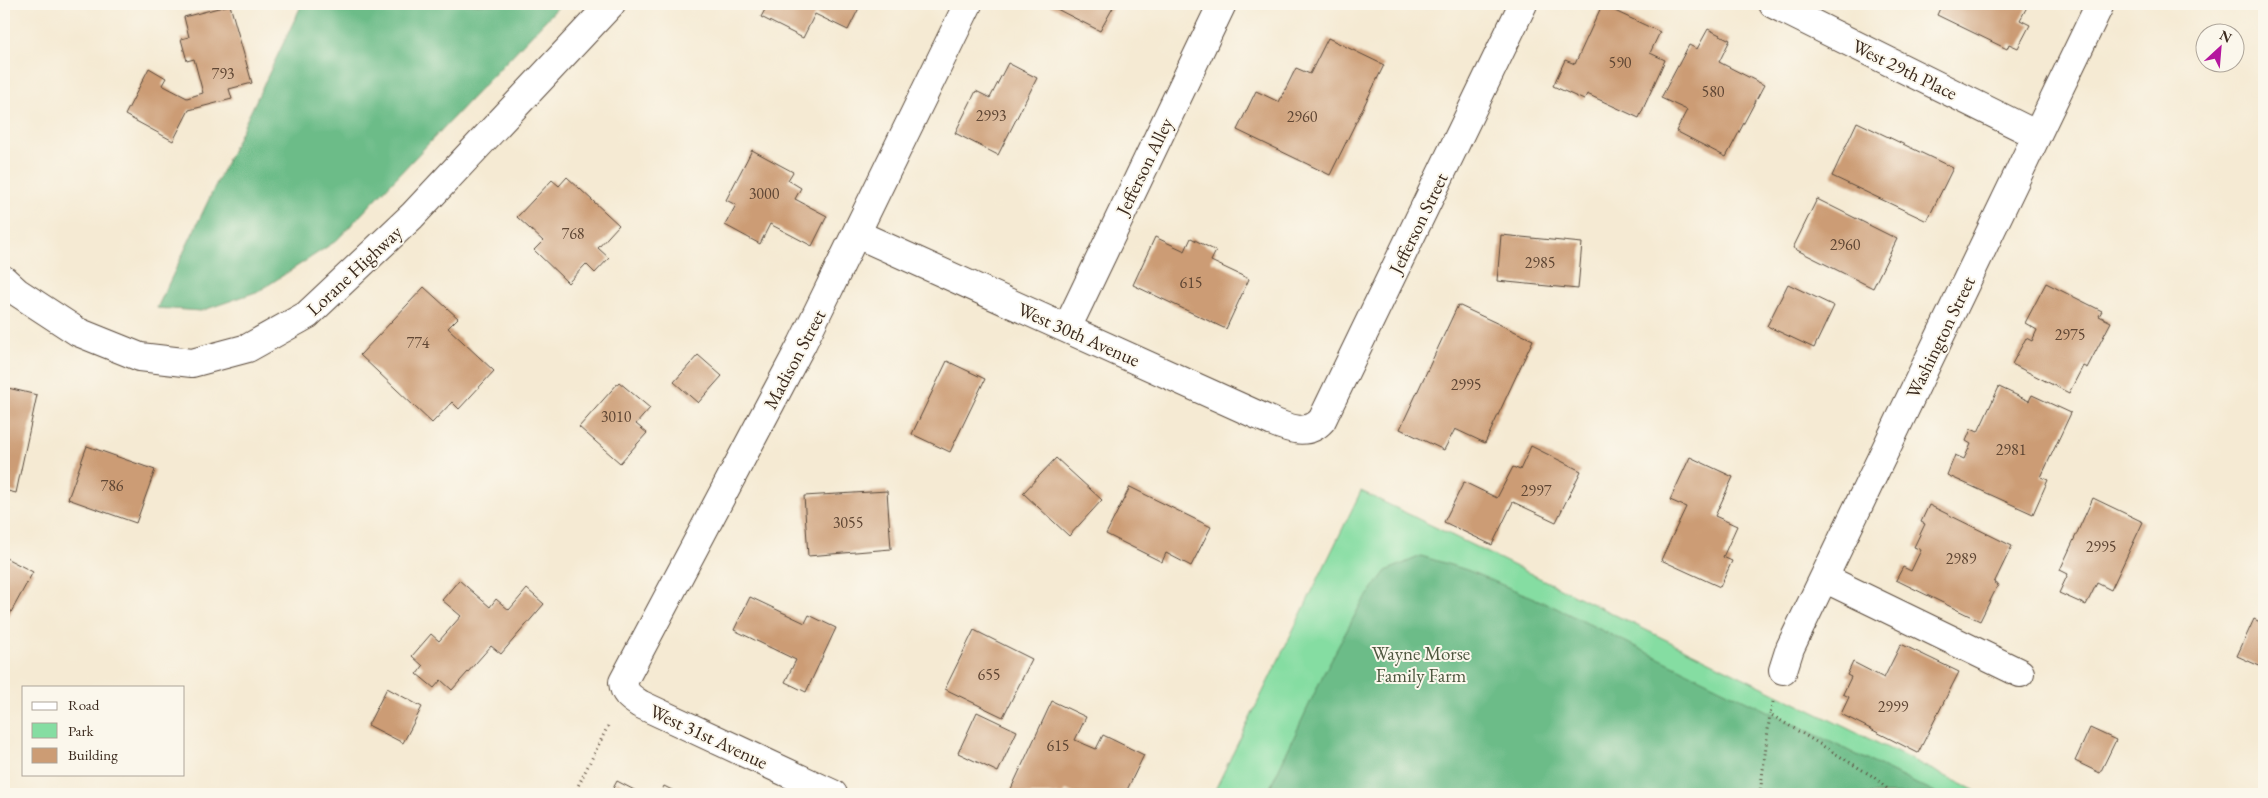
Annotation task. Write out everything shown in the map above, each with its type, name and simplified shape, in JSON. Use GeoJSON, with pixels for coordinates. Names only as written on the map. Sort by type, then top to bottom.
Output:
{"type":"FeatureCollection","features":[{"type":"Feature","properties":{"kind":"street","name":"Lorane Highway"},"geometry":{"type":"LineString","coordinates":[[4,280],[17,292],[78,332],[140,357],[192,363],[248,348],[307,316],[412,216],[611,4]]}},
{"type":"Feature","properties":{"kind":"street","name":"Madison Street"},"geometry":{"type":"LineString","coordinates":[[635,701],[623,689],[626,674],[802,344],[968,4]]}},
{"type":"Feature","properties":{"kind":"street","name":"Jefferson Alley"},"geometry":{"type":"LineString","coordinates":[[1067,328],[1222,4]]}},
{"type":"Feature","properties":{"kind":"street","name":"Jefferson Street"},"geometry":{"type":"LineString","coordinates":[[1301,430],[1311,429],[1322,420],[1523,4]]}},
{"type":"Feature","properties":{"kind":"street","name":"West 29th Place"},"geometry":{"type":"LineString","coordinates":[[1773,4],[1818,14],[2037,135]]}},
{"type":"Feature","properties":{"kind":"street","name":"Washington Street"},"geometry":{"type":"LineString","coordinates":[[1783,670],[1790,648],[2100,4]]}},
{"type":"Feature","properties":{"kind":"street","name":"West 30th Avenue"},"geometry":{"type":"LineString","coordinates":[[857,234],[1273,422],[1301,430]]}},
{"type":"Feature","properties":{"kind":"street"},"geometry":{"type":"LineString","coordinates":[[1824,578],[2020,673]]}},
{"type":"Feature","properties":{"kind":"street","name":"West 31st Avenue"},"geometry":{"type":"LineString","coordinates":[[635,701],[833,794]]}},
{"type":"Feature","properties":{"kind":"path"},"geometry":{"type":"LineString","coordinates":[[1760,794],[1770,714],[1783,670]]}},
{"type":"Feature","properties":{"kind":"path"},"geometry":{"type":"LineString","coordinates":[[574,794],[604,732],[635,701]]}},
{"type":"Feature","properties":{"kind":"path"},"geometry":{"type":"LineString","coordinates":[[1770,714],[1868,773],[1892,794]]}},
{"type":"Feature","properties":{"kind":"green space"},"geometry":{"type":"Polygon","coordinates":[[[302,4],[561,4],[336,241],[259,291],[201,311],[157,308],[302,4]]]}},
{"type":"Feature","properties":{"kind":"green space","name":"Wayne Morse Family Farm"},"geometry":{"type":"Polygon","coordinates":[[[1361,491],[1982,794],[1213,794],[1361,491]]]}},
{"type":"Feature","properties":{"kind":"green space","name":"Wayne Morse Family Farm"},"geometry":{"type":"Polygon","coordinates":[[[1421,556],[1467,570],[1550,605],[1937,794],[1267,794],[1324,673],[1361,604],[1386,571],[1421,556]]]}},
{"type":"Feature","properties":{"kind":"building"},"geometry":{"type":"Polygon","coordinates":[[[768,4],[856,4],[860,6],[848,30],[815,14],[803,38],[761,17],[768,4]]]}},
{"type":"Feature","properties":{"kind":"building"},"geometry":{"type":"Polygon","coordinates":[[[1047,4],[1115,4],[1100,31],[1047,4]]]}},
{"type":"Feature","properties":{"kind":"building"},"geometry":{"type":"Polygon","coordinates":[[[1942,4],[2019,4],[2027,7],[2020,20],[2030,25],[2018,48],[2009,44],[2007,49],[1937,15],[1942,4]]]}},
{"type":"Feature","properties":{"kind":"building"},"geometry":{"type":"Polygon","coordinates":[[[230,5],[252,83],[229,89],[232,99],[189,110],[173,141],[125,115],[149,68],[166,78],[162,85],[187,98],[203,93],[194,59],[187,61],[181,39],[189,37],[184,17],[230,5]]]}},
{"type":"Feature","properties":{"kind":"building"},"geometry":{"type":"Polygon","coordinates":[[[1602,5],[1660,32],[1650,53],[1665,60],[1639,118],[1587,94],[1584,100],[1553,86],[1565,60],[1575,64],[1602,5]]]}},
{"type":"Feature","properties":{"kind":"building"},"geometry":{"type":"Polygon","coordinates":[[[1708,29],[1730,40],[1719,62],[1764,85],[1726,157],[1676,131],[1687,110],[1661,98],[1689,45],[1697,49],[1708,29]]]}},
{"type":"Feature","properties":{"kind":"building"},"geometry":{"type":"Polygon","coordinates":[[[1328,38],[1384,65],[1330,175],[1237,130],[1256,91],[1279,102],[1296,68],[1310,74],[1328,38]]]}},
{"type":"Feature","properties":{"kind":"building"},"geometry":{"type":"Polygon","coordinates":[[[1008,63],[1037,78],[998,155],[955,133],[976,91],[990,98],[1008,63]]]}},
{"type":"Feature","properties":{"kind":"building"},"geometry":{"type":"Polygon","coordinates":[[[1857,122],[1953,168],[1927,221],[1832,176],[1857,122]]]}},
{"type":"Feature","properties":{"kind":"building"},"geometry":{"type":"Polygon","coordinates":[[[752,150],[793,172],[788,180],[801,188],[795,199],[827,216],[812,246],[770,224],[760,244],[725,225],[736,205],[726,200],[752,150]]]}},
{"type":"Feature","properties":{"kind":"building"},"geometry":{"type":"Polygon","coordinates":[[[567,177],[619,225],[598,248],[609,258],[595,273],[586,264],[568,283],[534,250],[543,241],[517,217],[552,180],[559,186],[567,177]]]}},
{"type":"Feature","properties":{"kind":"building"},"geometry":{"type":"Polygon","coordinates":[[[1817,199],[1897,239],[1873,288],[1793,248],[1817,199]]]}},
{"type":"Feature","properties":{"kind":"building"},"geometry":{"type":"Polygon","coordinates":[[[1501,235],[1582,243],[1578,289],[1497,281],[1501,235]]]}},
{"type":"Feature","properties":{"kind":"building"},"geometry":{"type":"Polygon","coordinates":[[[1155,237],[1185,251],[1191,238],[1216,251],[1211,261],[1249,279],[1226,329],[1133,285],[1155,237]]]}},
{"type":"Feature","properties":{"kind":"building"},"geometry":{"type":"Polygon","coordinates":[[[2046,283],[2102,311],[2099,316],[2111,322],[2087,368],[2083,366],[2069,393],[2012,364],[2026,338],[2032,341],[2037,330],[2025,323],[2046,283]]]}},
{"type":"Feature","properties":{"kind":"building"},"geometry":{"type":"Polygon","coordinates":[[[1788,284],[1834,306],[1814,348],[1767,326],[1788,284]]]}},
{"type":"Feature","properties":{"kind":"building"},"geometry":{"type":"Polygon","coordinates":[[[424,287],[458,318],[448,328],[494,371],[459,409],[452,402],[432,423],[360,355],[424,287]]]}},
{"type":"Feature","properties":{"kind":"building"},"geometry":{"type":"Polygon","coordinates":[[[1458,305],[1533,340],[1485,443],[1455,429],[1444,450],[1400,429],[1458,305]]]}},
{"type":"Feature","properties":{"kind":"building"},"geometry":{"type":"Polygon","coordinates":[[[698,355],[722,376],[698,403],[674,382],[698,355]]]}},
{"type":"Feature","properties":{"kind":"building"},"geometry":{"type":"Polygon","coordinates":[[[947,361],[985,379],[950,452],[912,434],[947,361]]]}},
{"type":"Feature","properties":{"kind":"building"},"geometry":{"type":"Polygon","coordinates":[[[619,382],[650,408],[636,424],[647,433],[620,463],[579,427],[619,382]]]}},
{"type":"Feature","properties":{"kind":"building"},"geometry":{"type":"Polygon","coordinates":[[[4,387],[37,395],[16,493],[4,490],[4,387]]]}},
{"type":"Feature","properties":{"kind":"building"},"geometry":{"type":"Polygon","coordinates":[[[1999,387],[2029,401],[2032,395],[2071,413],[2041,477],[2048,480],[2033,514],[1947,475],[1955,455],[1964,459],[1971,444],[1966,441],[1971,429],[1978,432],[1999,387]]]}},
{"type":"Feature","properties":{"kind":"building"},"geometry":{"type":"Polygon","coordinates":[[[87,446],[155,470],[136,523],[68,499],[87,446]]]}},
{"type":"Feature","properties":{"kind":"building"},"geometry":{"type":"Polygon","coordinates":[[[1531,446],[1581,471],[1556,522],[1513,502],[1492,545],[1444,522],[1464,482],[1497,498],[1513,467],[1520,470],[1531,446]]]}},
{"type":"Feature","properties":{"kind":"building"},"geometry":{"type":"Polygon","coordinates":[[[1690,457],[1733,477],[1715,516],[1737,526],[1723,557],[1732,561],[1720,587],[1661,560],[1686,507],[1670,500],[1690,457]]]}},
{"type":"Feature","properties":{"kind":"building"},"geometry":{"type":"Polygon","coordinates":[[[1056,458],[1102,500],[1069,536],[1023,493],[1056,458]]]}},
{"type":"Feature","properties":{"kind":"building"},"geometry":{"type":"Polygon","coordinates":[[[1130,487],[1211,527],[1191,566],[1166,553],[1162,562],[1106,534],[1130,487]]]}},
{"type":"Feature","properties":{"kind":"building"},"geometry":{"type":"Polygon","coordinates":[[[887,491],[891,549],[808,556],[804,496],[887,491]]]}},
{"type":"Feature","properties":{"kind":"building"},"geometry":{"type":"Polygon","coordinates":[[[2093,498],[2143,522],[2111,590],[2097,583],[2086,605],[2059,593],[2068,574],[2060,570],[2093,498]]]}},
{"type":"Feature","properties":{"kind":"building"},"geometry":{"type":"Polygon","coordinates":[[[1929,505],[2012,546],[1994,583],[1998,585],[1980,621],[1896,580],[1903,567],[1911,571],[1921,550],[1914,547],[1925,524],[1921,522],[1929,505]]]}},
{"type":"Feature","properties":{"kind":"building"},"geometry":{"type":"Polygon","coordinates":[[[4,557],[33,572],[4,625],[4,557]]]}},
{"type":"Feature","properties":{"kind":"building"},"geometry":{"type":"Polygon","coordinates":[[[459,580],[490,607],[496,599],[509,610],[527,589],[544,604],[501,654],[491,646],[452,690],[441,680],[434,688],[417,674],[423,666],[412,656],[431,634],[439,641],[461,616],[442,600],[459,580]]]}},
{"type":"Feature","properties":{"kind":"building"},"geometry":{"type":"Polygon","coordinates":[[[750,597],[805,623],[809,615],[836,628],[806,692],[785,682],[796,660],[734,630],[750,597]]]}},
{"type":"Feature","properties":{"kind":"building"},"geometry":{"type":"Polygon","coordinates":[[[2254,619],[2264,624],[2264,668],[2237,656],[2254,619]]]}},
{"type":"Feature","properties":{"kind":"building"},"geometry":{"type":"Polygon","coordinates":[[[974,630],[1032,659],[1003,717],[945,689],[974,630]]]}},
{"type":"Feature","properties":{"kind":"building"},"geometry":{"type":"Polygon","coordinates":[[[1901,644],[1959,672],[1918,753],[1841,714],[1849,697],[1843,694],[1851,677],[1847,675],[1853,662],[1884,678],[1901,644]]]}},
{"type":"Feature","properties":{"kind":"building"},"geometry":{"type":"Polygon","coordinates":[[[387,688],[422,707],[403,743],[368,725],[387,688]]]}},
{"type":"Feature","properties":{"kind":"building"},"geometry":{"type":"Polygon","coordinates":[[[1052,701],[1086,717],[1075,740],[1096,749],[1103,735],[1144,755],[1125,794],[1075,794],[1066,790],[1064,794],[1017,794],[1010,791],[1052,701]]]}},
{"type":"Feature","properties":{"kind":"building"},"geometry":{"type":"Polygon","coordinates":[[[977,712],[1017,731],[998,772],[958,753],[977,712]]]}},
{"type":"Feature","properties":{"kind":"building"},"geometry":{"type":"Polygon","coordinates":[[[2090,728],[2116,740],[2100,773],[2075,761],[2090,728]]]}},
{"type":"Feature","properties":{"kind":"building"},"geometry":{"type":"Polygon","coordinates":[[[617,781],[642,794],[610,794],[617,781]]]}},
{"type":"Feature","properties":{"kind":"building"},"geometry":{"type":"Polygon","coordinates":[[[664,786],[680,794],[660,794],[664,786]]]}}]}
